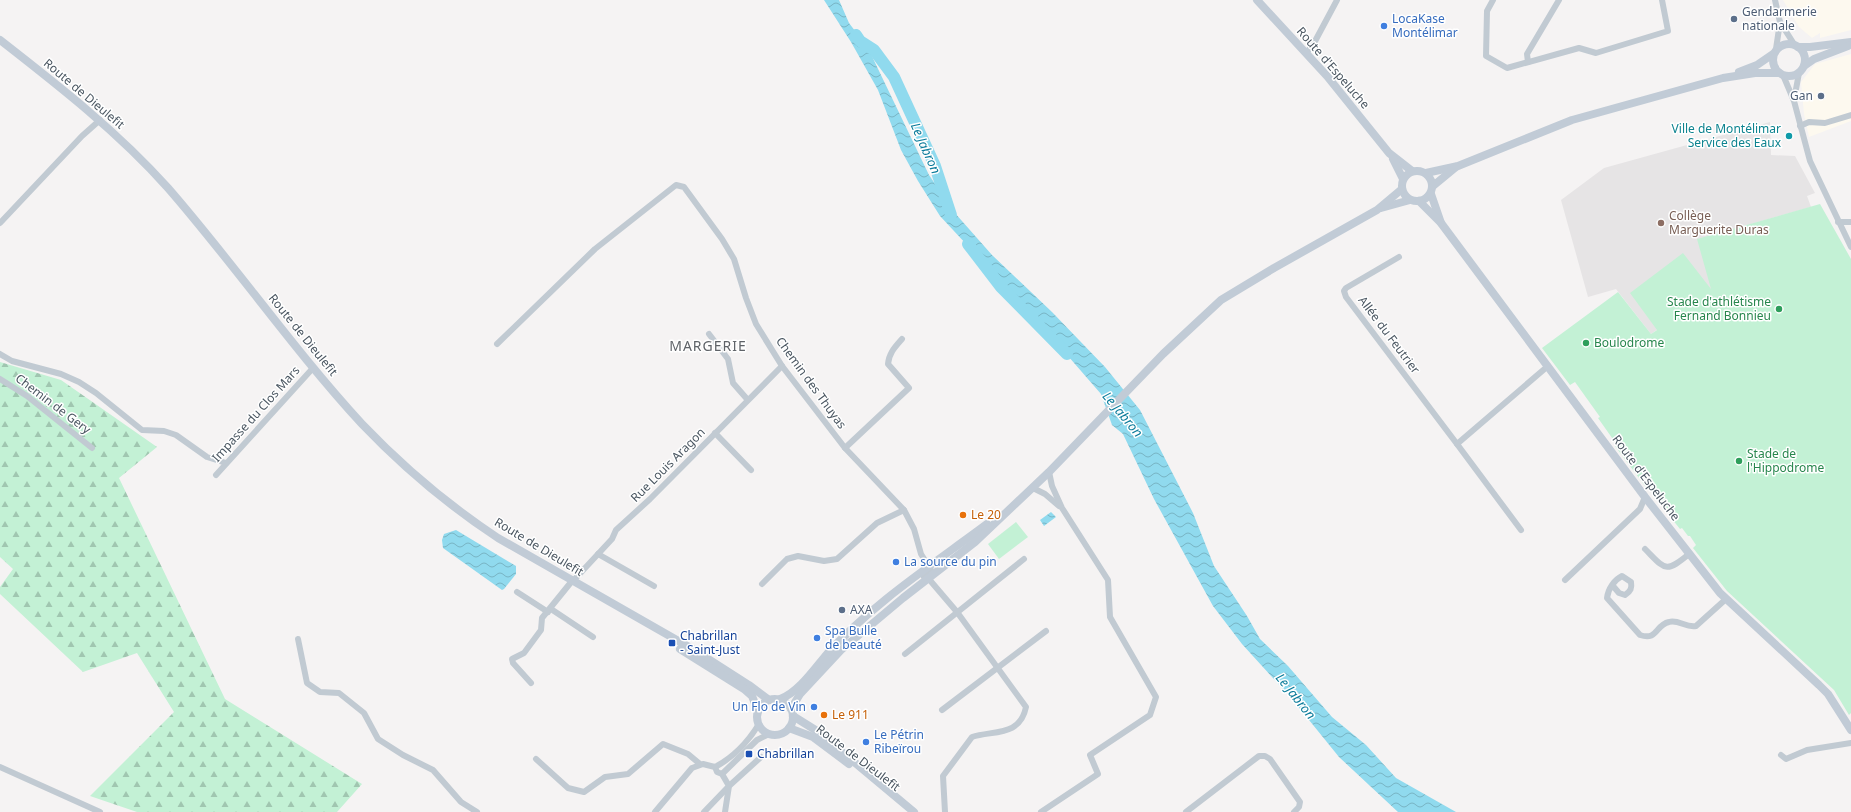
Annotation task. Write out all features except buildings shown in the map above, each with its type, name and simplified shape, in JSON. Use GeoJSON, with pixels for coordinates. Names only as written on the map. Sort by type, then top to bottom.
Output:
{"type":"FeatureCollection","features":[{"type":"Feature","properties":{"kind":"main road","name":"Route d'Espeluche"},"geometry":{"type":"LineString","coordinates":[[1257,0],[1306,53],[1389,153],[1403,179]]}},
{"type":"Feature","properties":{"kind":"main road","name":"Route de Dieulefit"},"geometry":{"type":"LineString","coordinates":[[0,40],[100,120],[166,186],[198,223],[313,368],[362,424],[430,488],[475,523],[572,581],[696,651],[749,685],[769,700]]}},
{"type":"Feature","properties":{"kind":"main road"},"geometry":{"type":"LineString","coordinates":[[1723,78],[1757,64],[1784,44],[1810,47],[1851,44]]}},
{"type":"Feature","properties":{"kind":"main road"},"geometry":{"type":"LineString","coordinates":[[1410,200],[1406,197],[1402,189],[1403,179],[1412,171],[1417,170],[1426,173],[1458,166],[1572,120],[1723,78],[1755,73],[1781,74],[1789,76],[1814,59],[1851,44]]}},
{"type":"Feature","properties":{"kind":"main road"},"geometry":{"type":"LineString","coordinates":[[1796,46],[1804,54],[1801,69]]}},
{"type":"Feature","properties":{"kind":"main road"},"geometry":{"type":"LineString","coordinates":[[1775,51],[1773,64],[1781,74]]}},
{"type":"Feature","properties":{"kind":"main road","name":"Route d'Espeluche"},"geometry":{"type":"LineString","coordinates":[[1389,153],[1412,171]]}},
{"type":"Feature","properties":{"kind":"main road"},"geometry":{"type":"LineString","coordinates":[[1377,210],[1410,200],[1419,201],[1428,197],[1432,190],[1458,166]]}},
{"type":"Feature","properties":{"kind":"main road"},"geometry":{"type":"LineString","coordinates":[[1426,173],[1432,181],[1432,190]]}},
{"type":"Feature","properties":{"kind":"main road"},"geometry":{"type":"LineString","coordinates":[[1014,505],[929,567],[865,617],[834,647],[791,694],[780,699],[769,700],[762,704],[758,711],[759,724],[761,728],[769,734],[780,734],[789,728],[792,723],[792,712],[797,698],[841,650],[903,598],[975,542],[1049,472],[1163,354],[1221,300],[1274,268],[1377,210],[1402,189]]}},
{"type":"Feature","properties":{"kind":"main road","name":"Route d'Espeluche"},"geometry":{"type":"LineString","coordinates":[[1432,190],[1441,223]]}},
{"type":"Feature","properties":{"kind":"main road","name":"Route d'Espeluche"},"geometry":{"type":"LineString","coordinates":[[1419,201],[1441,223],[1689,554],[1726,598],[1828,694],[1851,730]]}},
{"type":"Feature","properties":{"kind":"main road","name":"Route de Dieulefit"},"geometry":{"type":"LineString","coordinates":[[618,607],[744,689],[752,696],[758,711]]}},
{"type":"Feature","properties":{"kind":"main road"},"geometry":{"type":"LineString","coordinates":[[780,699],[787,703],[792,712]]}},
{"type":"Feature","properties":{"kind":"main road","name":"Route de Dieulefit"},"geometry":{"type":"LineString","coordinates":[[792,712],[802,723],[817,731],[914,812]]}},
{"type":"Feature","properties":{"kind":"main road","name":"Route de Dieulefit"},"geometry":{"type":"LineString","coordinates":[[789,728],[813,737],[909,812]]}},
{"type":"Feature","properties":{"kind":"street"},"geometry":{"type":"LineString","coordinates":[[1306,53],[1313,45],[1337,0]]}},
{"type":"Feature","properties":{"kind":"street"},"geometry":{"type":"LineString","coordinates":[[1493,0],[1487,11],[1486,56],[1507,68],[1579,48],[1596,53],[1668,32],[1662,0]]}},
{"type":"Feature","properties":{"kind":"street"},"geometry":{"type":"LineString","coordinates":[[1528,62],[1527,54],[1559,0]]}},
{"type":"Feature","properties":{"kind":"street"},"geometry":{"type":"LineString","coordinates":[[1775,0],[1780,22],[1796,46]]}},
{"type":"Feature","properties":{"kind":"street"},"geometry":{"type":"LineString","coordinates":[[1775,51],[1780,22]]}},
{"type":"Feature","properties":{"kind":"street"},"geometry":{"type":"LineString","coordinates":[[1794,101],[1801,69]]}},
{"type":"Feature","properties":{"kind":"street"},"geometry":{"type":"LineString","coordinates":[[1781,74],[1794,101],[1810,161],[1851,247]]}},
{"type":"Feature","properties":{"kind":"street"},"geometry":{"type":"LineString","coordinates":[[1800,126],[1809,122],[1825,122],[1851,115]]}},
{"type":"Feature","properties":{"kind":"street"},"geometry":{"type":"LineString","coordinates":[[0,224],[82,136],[100,120]]}},
{"type":"Feature","properties":{"kind":"street","name":"Chemin des Thuyas"},"geometry":{"type":"LineString","coordinates":[[497,344],[595,249],[676,185],[684,187],[722,239],[734,259],[756,324],[782,366],[845,448],[904,510],[914,529],[921,554],[929,567]]}},
{"type":"Feature","properties":{"kind":"street"},"geometry":{"type":"LineString","coordinates":[[1838,222],[1851,222]]}},
{"type":"Feature","properties":{"kind":"street","name":"Allée du Feutrier"},"geometry":{"type":"LineString","coordinates":[[1399,257],[1346,288],[1344,291],[1346,297],[1521,530]]}},
{"type":"Feature","properties":{"kind":"street"},"geometry":{"type":"LineString","coordinates":[[709,334],[728,359],[732,383],[748,399]]}},
{"type":"Feature","properties":{"kind":"street"},"geometry":{"type":"LineString","coordinates":[[845,448],[909,388],[888,364],[889,356],[892,350],[902,339]]}},
{"type":"Feature","properties":{"kind":"street"},"geometry":{"type":"LineString","coordinates":[[0,354],[12,361],[61,374],[79,382],[96,393],[142,430],[164,431],[176,435],[207,457],[226,463]]}},
{"type":"Feature","properties":{"kind":"street","name":"Rue Louis Aragon"},"geometry":{"type":"LineString","coordinates":[[531,683],[513,663],[512,659],[524,653],[541,630],[542,618],[572,581],[615,535],[616,530],[782,366]]}},
{"type":"Feature","properties":{"kind":"street"},"geometry":{"type":"LineString","coordinates":[[1457,444],[1548,366]]}},
{"type":"Feature","properties":{"kind":"street","name":"Impasse du Clos Mars"},"geometry":{"type":"LineString","coordinates":[[216,475],[313,368]]}},
{"type":"Feature","properties":{"kind":"street","name":"Chemin de Gery"},"geometry":{"type":"LineString","coordinates":[[0,379],[27,396],[92,448]]}},
{"type":"Feature","properties":{"kind":"street"},"geometry":{"type":"LineString","coordinates":[[715,433],[751,470]]}},
{"type":"Feature","properties":{"kind":"street"},"geometry":{"type":"LineString","coordinates":[[1041,812],[1098,774],[1090,755],[1150,715],[1156,697],[1110,617],[1108,580],[1062,508],[1052,486],[1049,472]]}},
{"type":"Feature","properties":{"kind":"street"},"geometry":{"type":"LineString","coordinates":[[1033,488],[1045,494],[1062,508]]}},
{"type":"Feature","properties":{"kind":"street"},"geometry":{"type":"LineString","coordinates":[[1565,580],[1640,509],[1645,497]]}},
{"type":"Feature","properties":{"kind":"street"},"geometry":{"type":"LineString","coordinates":[[762,584],[787,559],[798,556],[824,561],[837,559],[878,523],[904,510]]}},
{"type":"Feature","properties":{"kind":"street"},"geometry":{"type":"LineString","coordinates":[[1645,549],[1662,566],[1666,568],[1673,566],[1689,554]]}},
{"type":"Feature","properties":{"kind":"street"},"geometry":{"type":"LineString","coordinates":[[598,554],[654,586]]}},
{"type":"Feature","properties":{"kind":"street"},"geometry":{"type":"LineString","coordinates":[[904,654],[1024,559]]}},
{"type":"Feature","properties":{"kind":"street"},"geometry":{"type":"LineString","coordinates":[[903,598],[909,589],[931,570],[929,567]]}},
{"type":"Feature","properties":{"kind":"street"},"geometry":{"type":"LineString","coordinates":[[928,578],[957,612],[1024,702],[1026,707],[1021,718],[1010,729],[993,734],[972,737],[962,749],[943,776],[945,812]]}},
{"type":"Feature","properties":{"kind":"street"},"geometry":{"type":"LineString","coordinates":[[1612,586],[1608,589],[1607,598],[1640,635],[1647,637],[1651,637],[1666,622],[1673,621],[1690,627],[1696,626],[1726,598]]}},
{"type":"Feature","properties":{"kind":"street"},"geometry":{"type":"LineString","coordinates":[[517,592],[593,637]]}},
{"type":"Feature","properties":{"kind":"street"},"geometry":{"type":"LineString","coordinates":[[942,710],[1046,631]]}},
{"type":"Feature","properties":{"kind":"street"},"geometry":{"type":"LineString","coordinates":[[298,639],[307,683],[320,692],[339,693],[364,713],[378,739],[402,755],[434,770],[460,802],[477,812]]}},
{"type":"Feature","properties":{"kind":"street"},"geometry":{"type":"LineString","coordinates":[[536,759],[568,788],[584,792],[605,777],[628,774],[663,744],[688,754],[700,764],[715,767],[743,746],[759,724]]}},
{"type":"Feature","properties":{"kind":"street"},"geometry":{"type":"LineString","coordinates":[[722,774],[757,740],[769,734]]}},
{"type":"Feature","properties":{"kind":"street"},"geometry":{"type":"LineString","coordinates":[[1781,755],[1786,759],[1807,750],[1851,743]]}},
{"type":"Feature","properties":{"kind":"street"},"geometry":{"type":"LineString","coordinates":[[1186,812],[1259,756],[1265,756],[1270,759],[1300,802],[1299,807],[1294,812]]}},
{"type":"Feature","properties":{"kind":"street"},"geometry":{"type":"LineString","coordinates":[[704,812],[729,786],[761,757]]}},
{"type":"Feature","properties":{"kind":"street"},"geometry":{"type":"LineString","coordinates":[[655,812],[692,768],[700,764]]}},
{"type":"Feature","properties":{"kind":"street"},"geometry":{"type":"LineString","coordinates":[[0,767],[100,812]]}},
{"type":"Feature","properties":{"kind":"street"},"geometry":{"type":"LineString","coordinates":[[715,767],[717,772],[722,774],[729,786],[725,812]]}},
{"type":"Feature","properties":{"kind":"shaded area"},"geometry":{"type":"Polygon","coordinates":[[[1783,0],[1851,0],[1851,30],[1820,38],[1820,33],[1812,38],[1799,27],[1783,0]]]}},
{"type":"Feature","properties":{"kind":"shaded area"},"geometry":{"type":"Polygon","coordinates":[[[1851,54],[1851,121],[1809,137],[1804,114],[1801,82],[1815,64],[1851,54]]]}},
{"type":"Feature","properties":{"kind":"shaded area","name":"Collège Marguerite Duras"},"geometry":{"type":"Polygon","coordinates":[[[1770,122],[1771,155],[1795,156],[1815,193],[1807,196],[1811,207],[1698,239],[1712,289],[1651,334],[1616,289],[1588,297],[1561,200],[1604,168],[1770,122]]]}},
{"type":"Feature","properties":{"kind":"green space","name":"Stade de l'Hippodrome"},"geometry":{"type":"Polygon","coordinates":[[[1820,204],[1851,259],[1851,713],[1849,715],[1834,690],[1727,591],[1693,548],[1696,545],[1690,536],[1688,536],[1682,528],[1680,529],[1668,514],[1670,512],[1656,494],[1658,492],[1654,486],[1648,490],[1615,446],[1617,445],[1598,418],[1600,417],[1575,382],[1570,385],[1542,348],[1618,292],[1651,334],[1657,330],[1630,293],[1683,253],[1711,289],[1697,239],[1820,204]]]}},
{"type":"Feature","properties":{"kind":"green space"},"geometry":{"type":"Polygon","coordinates":[[[0,362],[61,380],[157,447],[119,478],[225,699],[362,784],[337,812],[137,812],[90,796],[174,712],[137,653],[83,672],[0,594],[0,587],[13,569],[0,557],[0,362]]]}},
{"type":"Feature","properties":{"kind":"green space"},"geometry":{"type":"Polygon","coordinates":[[[1016,522],[1028,537],[999,559],[988,544],[1016,522]]]}},
{"type":"Feature","properties":{"kind":"water"},"geometry":{"type":"Polygon","coordinates":[[[824,0],[839,0],[849,23],[868,48],[929,175],[954,212],[992,255],[1052,312],[1105,367],[1140,410],[1193,513],[1214,566],[1247,616],[1260,639],[1288,666],[1332,717],[1366,745],[1396,778],[1456,812],[1398,812],[1339,757],[1292,699],[1242,644],[1213,606],[1154,499],[1123,434],[1112,425],[1101,394],[1035,318],[940,216],[901,150],[878,90],[851,42],[824,0]]]}},
{"type":"Feature","properties":{"kind":"water"},"geometry":{"type":"Polygon","coordinates":[[[1051,512],[1056,517],[1044,526],[1040,520],[1051,512]]]}},
{"type":"Feature","properties":{"kind":"water"},"geometry":{"type":"Polygon","coordinates":[[[456,530],[516,566],[516,574],[504,589],[502,590],[443,548],[442,540],[444,534],[456,530]]]}},
{"type":"Feature","properties":{"kind":"waterway","name":"Le Jabron"},"geometry":{"type":"LineString","coordinates":[[856,35],[860,41],[874,50],[894,77],[935,166],[951,215]]}},
{"type":"Feature","properties":{"kind":"waterway","name":"Le Jabron"},"geometry":{"type":"LineString","coordinates":[[968,244],[1001,287],[1067,354]]}},
{"type":"Feature","properties":{"kind":"place","name":"Gendarmerie nationale"},"geometry":{"type":"Point","coordinates":[1734,19]}},
{"type":"Feature","properties":{"kind":"place","name":"LocaKase Montélimar"},"geometry":{"type":"Point","coordinates":[1384,26]}},
{"type":"Feature","properties":{"kind":"place","name":"Gan"},"geometry":{"type":"Point","coordinates":[1821,96]}},
{"type":"Feature","properties":{"kind":"place","name":"Ville de Montélimar Service des Eaux"},"geometry":{"type":"Point","coordinates":[1789,136]}},
{"type":"Feature","properties":{"kind":"place","name":"Collège Marguerite Duras"},"geometry":{"type":"Point","coordinates":[1661,223]}},
{"type":"Feature","properties":{"kind":"place","name":"Stade d'athlétisme Fernand Bonnieu"},"geometry":{"type":"Point","coordinates":[1779,309]}},
{"type":"Feature","properties":{"kind":"place","name":"Boulodrome"},"geometry":{"type":"Point","coordinates":[1586,343]}},
{"type":"Feature","properties":{"kind":"place","name":"Stade de l'Hippodrome"},"geometry":{"type":"Point","coordinates":[1739,461]}},
{"type":"Feature","properties":{"kind":"place","name":"Le 20"},"geometry":{"type":"Point","coordinates":[963,515]}},
{"type":"Feature","properties":{"kind":"place","name":"La source du pin"},"geometry":{"type":"Point","coordinates":[896,562]}},
{"type":"Feature","properties":{"kind":"place","name":"AXA"},"geometry":{"type":"Point","coordinates":[842,610]}},
{"type":"Feature","properties":{"kind":"place","name":"Spa Bulle de beauté"},"geometry":{"type":"Point","coordinates":[817,638]}},
{"type":"Feature","properties":{"kind":"place","name":"Chabrillan - Saint-Just"},"geometry":{"type":"Point","coordinates":[672,643]}},
{"type":"Feature","properties":{"kind":"place","name":"Un Flo de Vin"},"geometry":{"type":"Point","coordinates":[814,707]}},
{"type":"Feature","properties":{"kind":"place","name":"Le 911"},"geometry":{"type":"Point","coordinates":[824,715]}},
{"type":"Feature","properties":{"kind":"place","name":"Le Pétrin Ribeïrou"},"geometry":{"type":"Point","coordinates":[866,742]}},
{"type":"Feature","properties":{"kind":"place","name":"Chabrillan"},"geometry":{"type":"Point","coordinates":[749,754]}},
{"type":"Feature","properties":{"kind":"district","name":"MARGERIE"},"geometry":{"type":"Point","coordinates":[708,346]}}]}
